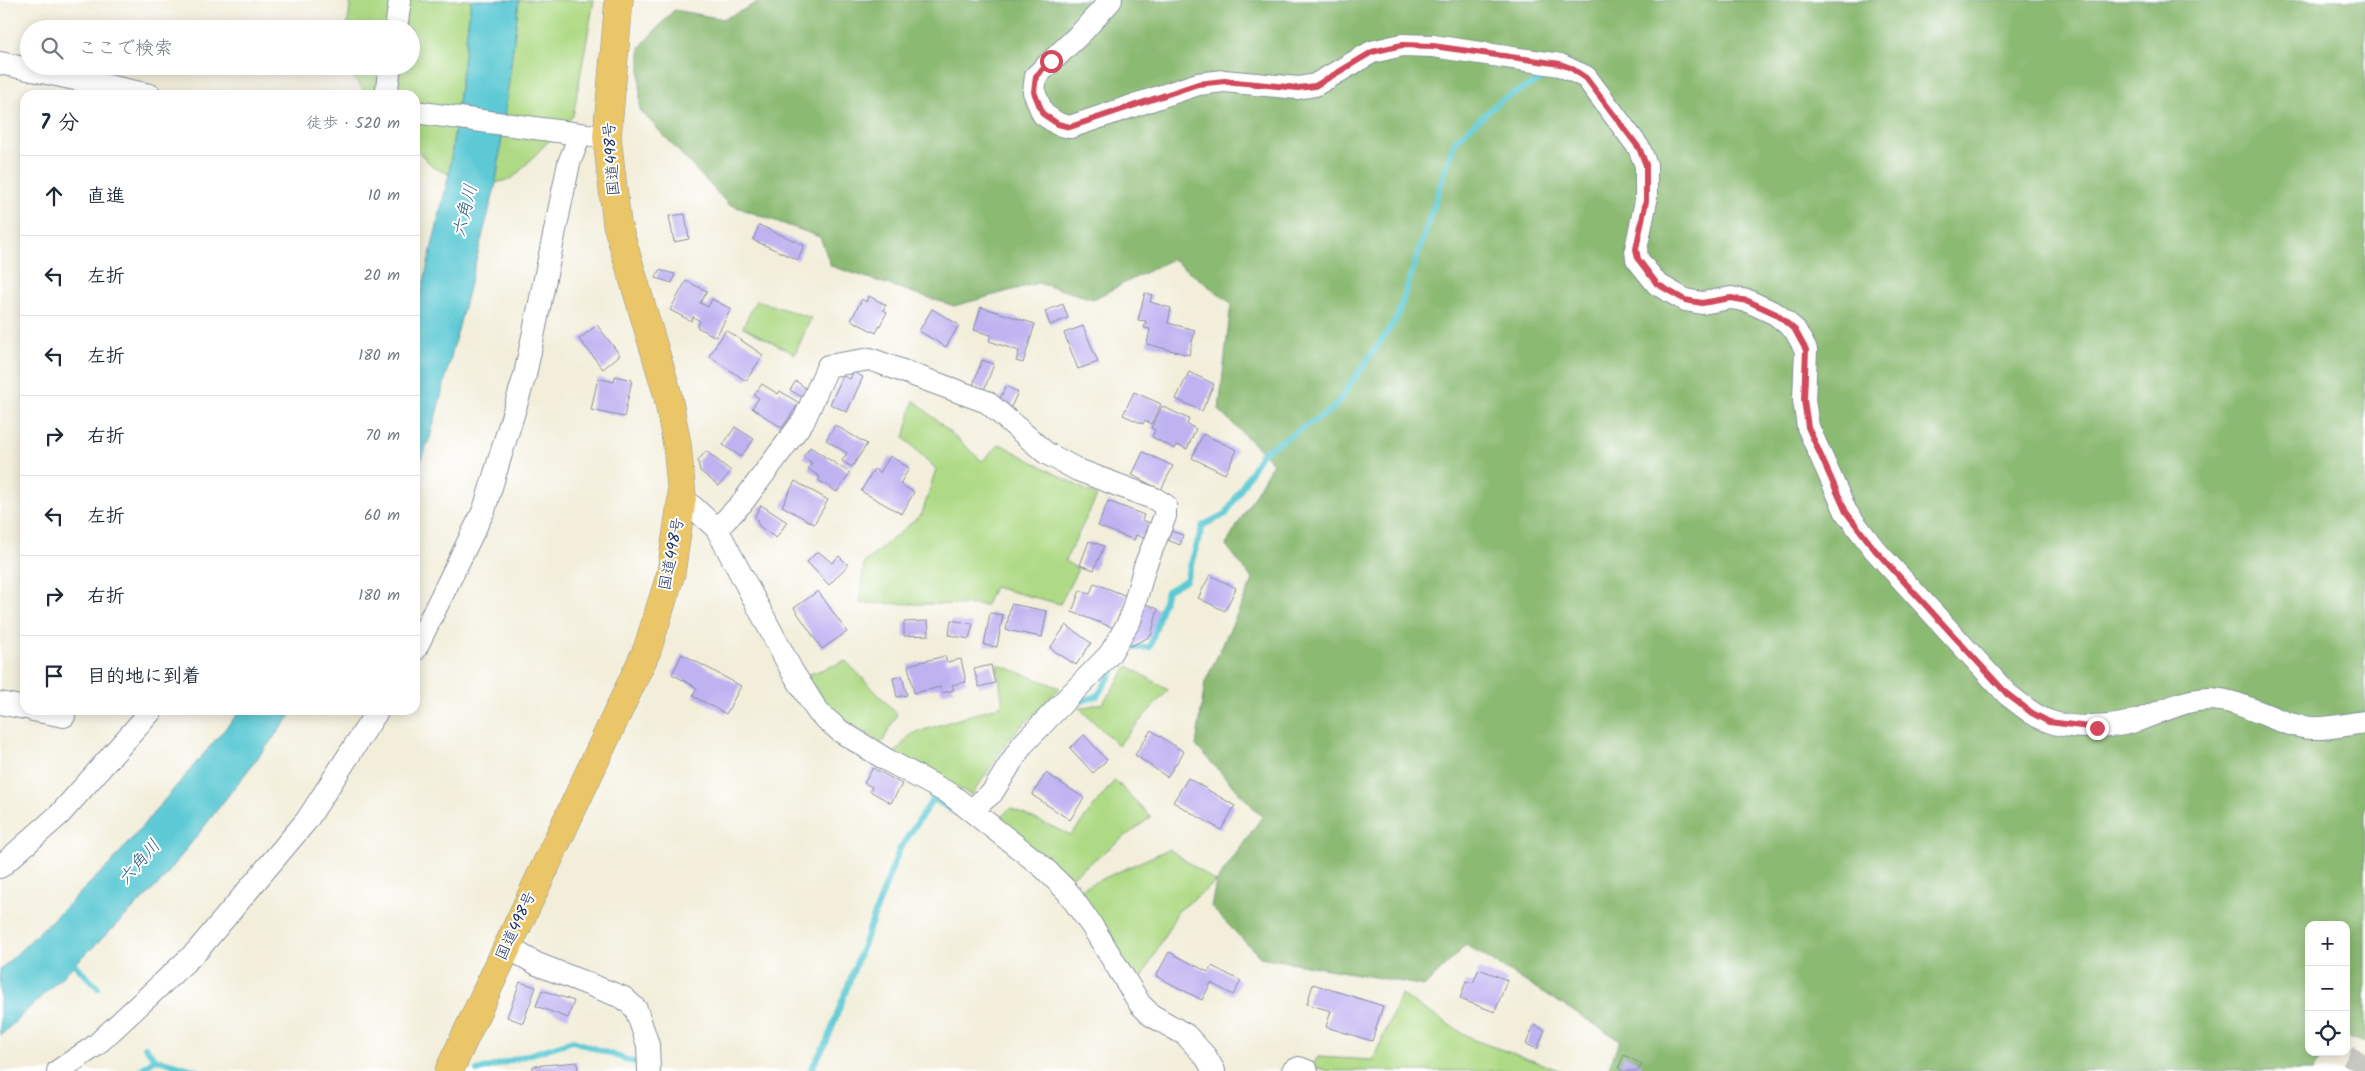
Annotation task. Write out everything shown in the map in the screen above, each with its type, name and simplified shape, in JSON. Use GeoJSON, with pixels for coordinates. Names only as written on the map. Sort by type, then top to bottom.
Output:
{"type":"FeatureCollection","features":[{"type":"Feature","properties":{"kind":"highway","name":"国道498号"},"geometry":{"type":"LineString","coordinates":[[449,1071],[647,650],[671,573],[682,497],[677,444],[667,392],[617,224],[607,137],[612,57],[619,0]]}},
{"type":"Feature","properties":{"kind":"street"},"geometry":{"type":"LineString","coordinates":[[397,20],[400,0]]}},
{"type":"Feature","properties":{"kind":"street"},"geometry":{"type":"LineString","coordinates":[[1111,0],[1082,32],[1036,76],[1034,92],[1043,114],[1058,124],[1070,127],[1198,84],[1224,81],[1298,88],[1315,86],[1372,52],[1402,45],[1433,46],[1560,64],[1571,68],[1586,78],[1639,148],[1646,165],[1646,201],[1636,249],[1638,259],[1657,284],[1685,300],[1702,303],[1731,298],[1748,301],[1776,314],[1795,330],[1806,350],[1804,400],[1808,427],[1846,512],[1875,550],[2007,694],[2032,713],[2049,722],[2097,728],[2136,721],[2183,702],[2209,699],[2229,701],[2290,723],[2312,728],[2365,722]]}},
{"type":"Feature","properties":{"kind":"street"},"geometry":{"type":"LineString","coordinates":[[0,64],[20,68]]}},
{"type":"Feature","properties":{"kind":"street"},"geometry":{"type":"LineString","coordinates":[[53,75],[126,90]]}},
{"type":"Feature","properties":{"kind":"street"},"geometry":{"type":"LineString","coordinates":[[387,90],[389,75]]}},
{"type":"Feature","properties":{"kind":"street"},"geometry":{"type":"LineString","coordinates":[[420,113],[607,137]]}},
{"type":"Feature","properties":{"kind":"street"},"geometry":{"type":"LineString","coordinates":[[420,640],[484,510],[524,375],[575,134]]}},
{"type":"Feature","properties":{"kind":"street"},"geometry":{"type":"LineString","coordinates":[[717,529],[742,503],[804,420],[828,366],[870,359],[987,402],[1046,453],[1078,470],[1155,499],[1164,506],[1166,516],[1145,566],[1130,620],[1110,654],[1022,745],[992,793],[971,810]]}},
{"type":"Feature","properties":{"kind":"street"},"geometry":{"type":"LineString","coordinates":[[682,497],[717,529],[792,671],[818,712],[840,731],[887,760],[950,794],[1043,867],[1067,891],[1092,926],[1140,1004],[1151,1015],[1186,1035],[1206,1057],[1214,1071]]}},
{"type":"Feature","properties":{"kind":"street"},"geometry":{"type":"LineString","coordinates":[[0,703],[20,707]]}},
{"type":"Feature","properties":{"kind":"street"},"geometry":{"type":"LineString","coordinates":[[59,715],[64,716]]}},
{"type":"Feature","properties":{"kind":"street"},"geometry":{"type":"LineString","coordinates":[[0,867],[60,814],[148,715]]}},
{"type":"Feature","properties":{"kind":"street"},"geometry":{"type":"LineString","coordinates":[[58,1071],[95,1046],[198,951],[307,820],[375,715]]}},
{"type":"Feature","properties":{"kind":"street"},"geometry":{"type":"LineString","coordinates":[[507,947],[537,964],[624,998],[636,1008],[648,1046],[650,1071]]}},
{"type":"Feature","properties":{"kind":"street"},"geometry":{"type":"LineString","coordinates":[[1293,1071],[1299,1068],[1307,1071]]}},
{"type":"Feature","properties":{"kind":"green space"},"geometry":{"type":"Polygon","coordinates":[[[351,0],[471,0],[449,174],[433,167],[420,153],[420,90],[364,90],[351,75],[420,75],[420,20],[348,20],[351,0]]]}},
{"type":"Feature","properties":{"kind":"green space"},"geometry":{"type":"Polygon","coordinates":[[[519,0],[594,0],[573,116],[513,178],[496,183],[519,0]]]}},
{"type":"Feature","properties":{"kind":"green space"},"geometry":{"type":"Polygon","coordinates":[[[763,0],[2365,0],[2365,1043],[2350,1037],[2350,921],[2305,921],[2305,1056],[2323,1056],[2312,1071],[1607,1071],[1620,1040],[1466,945],[1425,986],[1260,957],[1211,907],[1216,882],[1262,817],[1196,746],[1205,682],[1253,580],[1226,545],[1273,463],[1219,410],[1231,303],[1172,259],[1093,299],[1038,283],[954,306],[831,266],[820,237],[728,204],[640,110],[640,47],[674,10],[724,19],[763,0]]]}},
{"type":"Feature","properties":{"kind":"green space"},"geometry":{"type":"Polygon","coordinates":[[[756,300],[811,318],[795,354],[743,327],[756,300]]]}},
{"type":"Feature","properties":{"kind":"green space"},"geometry":{"type":"Polygon","coordinates":[[[914,400],[982,461],[1000,444],[1097,496],[1065,561],[1078,569],[1060,604],[994,587],[986,605],[860,603],[864,563],[922,514],[936,469],[904,438],[914,400]]]}},
{"type":"Feature","properties":{"kind":"green space"},"geometry":{"type":"Polygon","coordinates":[[[846,661],[897,714],[882,743],[832,712],[807,675],[846,661]]]}},
{"type":"Feature","properties":{"kind":"green space"},"geometry":{"type":"Polygon","coordinates":[[[997,664],[1060,688],[1011,737],[972,795],[893,755],[911,734],[1003,705],[997,664]]]}},
{"type":"Feature","properties":{"kind":"green space"},"geometry":{"type":"Polygon","coordinates":[[[1128,666],[1168,690],[1118,745],[1079,708],[1103,703],[1128,666]]]}},
{"type":"Feature","properties":{"kind":"green space"},"geometry":{"type":"Polygon","coordinates":[[[1115,780],[1151,817],[1071,877],[997,821],[1010,808],[1071,835],[1115,780]]]}},
{"type":"Feature","properties":{"kind":"green space"},"geometry":{"type":"Polygon","coordinates":[[[1169,849],[1216,882],[1178,911],[1138,985],[1080,889],[1169,849]]]}},
{"type":"Feature","properties":{"kind":"green space"},"geometry":{"type":"Polygon","coordinates":[[[1401,995],[1474,1040],[1562,1071],[1327,1071],[1312,1066],[1318,1057],[1373,1060],[1401,995]]]}},
{"type":"Feature","properties":{"kind":"water","name":"六角川"},"geometry":{"type":"Polygon","coordinates":[[[471,0],[519,0],[496,183],[430,438],[420,461],[420,298],[449,174],[471,0]]]}},
{"type":"Feature","properties":{"kind":"water","name":"六角川"},"geometry":{"type":"Polygon","coordinates":[[[237,715],[291,715],[160,883],[0,1036],[0,970],[111,863],[237,715]]]}},
{"type":"Feature","properties":{"kind":"building"},"geometry":{"type":"Polygon","coordinates":[[[685,214],[689,239],[674,242],[669,216],[685,214]]]}},
{"type":"Feature","properties":{"kind":"building"},"geometry":{"type":"Polygon","coordinates":[[[759,225],[804,245],[798,260],[753,240],[759,225]]]}},
{"type":"Feature","properties":{"kind":"building"},"geometry":{"type":"Polygon","coordinates":[[[659,270],[675,274],[672,283],[656,278],[659,270]]]}},
{"type":"Feature","properties":{"kind":"building"},"geometry":{"type":"Polygon","coordinates":[[[686,281],[707,291],[700,303],[708,307],[712,299],[731,309],[716,337],[697,327],[700,321],[693,317],[691,321],[670,310],[686,281]]]}},
{"type":"Feature","properties":{"kind":"building"},"geometry":{"type":"Polygon","coordinates":[[[1145,293],[1152,295],[1150,302],[1171,308],[1168,323],[1195,330],[1189,355],[1147,344],[1150,329],[1144,328],[1146,321],[1138,320],[1145,293]]]}},
{"type":"Feature","properties":{"kind":"building"},"geometry":{"type":"Polygon","coordinates":[[[869,296],[886,305],[883,310],[887,312],[876,333],[851,320],[862,299],[866,302],[869,296]]]}},
{"type":"Feature","properties":{"kind":"building"},"geometry":{"type":"Polygon","coordinates":[[[1063,304],[1068,318],[1050,325],[1045,311],[1063,304]]]}},
{"type":"Feature","properties":{"kind":"building"},"geometry":{"type":"Polygon","coordinates":[[[981,307],[1035,324],[1023,363],[1016,361],[1019,351],[989,341],[991,335],[974,330],[981,307]]]}},
{"type":"Feature","properties":{"kind":"building"},"geometry":{"type":"Polygon","coordinates":[[[932,309],[959,325],[946,347],[919,331],[932,309]]]}},
{"type":"Feature","properties":{"kind":"building"},"geometry":{"type":"Polygon","coordinates":[[[597,325],[620,355],[603,369],[579,339],[597,325]]]}},
{"type":"Feature","properties":{"kind":"building"},"geometry":{"type":"Polygon","coordinates":[[[1083,326],[1098,362],[1078,369],[1064,333],[1083,326]]]}},
{"type":"Feature","properties":{"kind":"building"},"geometry":{"type":"Polygon","coordinates":[[[726,330],[763,355],[746,381],[709,356],[726,330]]]}},
{"type":"Feature","properties":{"kind":"building"},"geometry":{"type":"Polygon","coordinates":[[[982,360],[994,364],[984,390],[973,385],[982,360]]]}},
{"type":"Feature","properties":{"kind":"building"},"geometry":{"type":"Polygon","coordinates":[[[853,372],[863,377],[847,412],[830,404],[843,376],[850,379],[853,372]]]}},
{"type":"Feature","properties":{"kind":"building"},"geometry":{"type":"Polygon","coordinates":[[[1189,372],[1214,384],[1202,411],[1176,399],[1189,372]]]}},
{"type":"Feature","properties":{"kind":"building"},"geometry":{"type":"Polygon","coordinates":[[[615,376],[632,380],[624,417],[591,410],[598,378],[614,382],[615,376]]]}},
{"type":"Feature","properties":{"kind":"building"},"geometry":{"type":"Polygon","coordinates":[[[796,381],[807,389],[802,397],[790,390],[796,381]]]}},
{"type":"Feature","properties":{"kind":"building"},"geometry":{"type":"Polygon","coordinates":[[[762,384],[778,394],[780,391],[799,403],[782,428],[752,408],[759,398],[754,395],[762,384]]]}},
{"type":"Feature","properties":{"kind":"building"},"geometry":{"type":"Polygon","coordinates":[[[1006,386],[1018,392],[1011,407],[999,401],[1006,386]]]}},
{"type":"Feature","properties":{"kind":"building"},"geometry":{"type":"Polygon","coordinates":[[[1134,392],[1161,404],[1151,424],[1145,420],[1143,424],[1123,415],[1134,392]]]}},
{"type":"Feature","properties":{"kind":"building"},"geometry":{"type":"Polygon","coordinates":[[[1162,406],[1189,419],[1187,424],[1196,429],[1187,449],[1177,445],[1175,449],[1152,437],[1155,430],[1151,428],[1162,406]]]}},
{"type":"Feature","properties":{"kind":"building"},"geometry":{"type":"Polygon","coordinates":[[[835,425],[867,444],[852,467],[842,461],[847,453],[826,440],[835,425]]]}},
{"type":"Feature","properties":{"kind":"building"},"geometry":{"type":"Polygon","coordinates":[[[735,427],[754,439],[741,457],[723,445],[735,427]]]}},
{"type":"Feature","properties":{"kind":"building"},"geometry":{"type":"Polygon","coordinates":[[[1203,434],[1237,450],[1225,474],[1192,458],[1203,434]]]}},
{"type":"Feature","properties":{"kind":"building"},"geometry":{"type":"Polygon","coordinates":[[[810,447],[850,473],[837,492],[818,480],[820,477],[808,469],[812,463],[803,457],[810,447]]]}},
{"type":"Feature","properties":{"kind":"building"},"geometry":{"type":"Polygon","coordinates":[[[706,451],[731,471],[719,486],[700,471],[698,461],[706,451]]]}},
{"type":"Feature","properties":{"kind":"building"},"geometry":{"type":"Polygon","coordinates":[[[1143,452],[1173,466],[1161,490],[1132,475],[1143,452]]]}},
{"type":"Feature","properties":{"kind":"building"},"geometry":{"type":"Polygon","coordinates":[[[890,456],[909,468],[900,484],[914,492],[902,514],[861,491],[874,469],[880,473],[890,456]]]}},
{"type":"Feature","properties":{"kind":"building"},"geometry":{"type":"Polygon","coordinates":[[[795,481],[828,500],[814,524],[782,506],[795,481]]]}},
{"type":"Feature","properties":{"kind":"building"},"geometry":{"type":"Polygon","coordinates":[[[1108,501],[1144,515],[1142,520],[1150,523],[1144,538],[1136,535],[1134,540],[1098,526],[1108,501]]]}},
{"type":"Feature","properties":{"kind":"building"},"geometry":{"type":"Polygon","coordinates":[[[761,505],[787,522],[776,538],[759,526],[755,516],[761,505]]]}},
{"type":"Feature","properties":{"kind":"building"},"geometry":{"type":"Polygon","coordinates":[[[1168,530],[1183,535],[1180,545],[1165,539],[1168,530]]]}},
{"type":"Feature","properties":{"kind":"building"},"geometry":{"type":"Polygon","coordinates":[[[1089,541],[1104,546],[1094,570],[1080,565],[1089,541]]]}},
{"type":"Feature","properties":{"kind":"building"},"geometry":{"type":"Polygon","coordinates":[[[818,551],[832,563],[839,556],[848,565],[829,585],[807,562],[818,551]]]}},
{"type":"Feature","properties":{"kind":"building"},"geometry":{"type":"Polygon","coordinates":[[[1210,575],[1236,588],[1225,611],[1198,598],[1210,575]]]}},
{"type":"Feature","properties":{"kind":"building"},"geometry":{"type":"Polygon","coordinates":[[[1094,583],[1127,596],[1114,628],[1072,612],[1080,590],[1090,594],[1094,583]]]}},
{"type":"Feature","properties":{"kind":"building"},"geometry":{"type":"Polygon","coordinates":[[[818,591],[847,632],[822,649],[794,608],[818,591]]]}},
{"type":"Feature","properties":{"kind":"building"},"geometry":{"type":"Polygon","coordinates":[[[1143,603],[1158,609],[1151,636],[1131,646],[1127,644],[1143,603]]]}},
{"type":"Feature","properties":{"kind":"building"},"geometry":{"type":"Polygon","coordinates":[[[1011,604],[1047,611],[1042,637],[1006,630],[1011,604]]]}},
{"type":"Feature","properties":{"kind":"building"},"geometry":{"type":"Polygon","coordinates":[[[990,613],[1003,615],[997,647],[984,645],[990,613]]]}},
{"type":"Feature","properties":{"kind":"building"},"geometry":{"type":"Polygon","coordinates":[[[951,620],[973,624],[969,639],[949,635],[951,620]]]}},
{"type":"Feature","properties":{"kind":"building"},"geometry":{"type":"Polygon","coordinates":[[[928,621],[929,635],[904,636],[904,622],[928,621]]]}},
{"type":"Feature","properties":{"kind":"building"},"geometry":{"type":"Polygon","coordinates":[[[1066,625],[1091,643],[1076,665],[1050,648],[1066,625]]]}},
{"type":"Feature","properties":{"kind":"building"},"geometry":{"type":"Polygon","coordinates":[[[682,654],[741,686],[726,714],[693,696],[697,688],[672,674],[682,654]]]}},
{"type":"Feature","properties":{"kind":"building"},"geometry":{"type":"Polygon","coordinates":[[[945,656],[947,662],[961,659],[966,682],[952,685],[954,690],[942,693],[940,687],[914,693],[908,665],[945,656]]]}},
{"type":"Feature","properties":{"kind":"building"},"geometry":{"type":"Polygon","coordinates":[[[991,665],[995,683],[979,687],[974,669],[991,665]]]}},
{"type":"Feature","properties":{"kind":"building"},"geometry":{"type":"Polygon","coordinates":[[[902,676],[907,695],[897,697],[893,678],[902,676]]]}},
{"type":"Feature","properties":{"kind":"building"},"geometry":{"type":"Polygon","coordinates":[[[1151,730],[1184,752],[1167,777],[1135,755],[1151,730]]]}},
{"type":"Feature","properties":{"kind":"building"},"geometry":{"type":"Polygon","coordinates":[[[1084,735],[1107,760],[1093,773],[1070,748],[1084,735]]]}},
{"type":"Feature","properties":{"kind":"building"},"geometry":{"type":"Polygon","coordinates":[[[873,768],[902,784],[891,803],[870,791],[872,787],[864,783],[873,768]]]}},
{"type":"Feature","properties":{"kind":"building"},"geometry":{"type":"Polygon","coordinates":[[[1046,773],[1084,798],[1070,820],[1032,795],[1046,773]]]}},
{"type":"Feature","properties":{"kind":"building"},"geometry":{"type":"Polygon","coordinates":[[[1188,778],[1235,806],[1221,830],[1173,802],[1188,778]]]}},
{"type":"Feature","properties":{"kind":"building"},"geometry":{"type":"Polygon","coordinates":[[[1169,952],[1208,972],[1212,966],[1241,981],[1233,995],[1211,983],[1202,1000],[1156,976],[1169,952]]]}},
{"type":"Feature","properties":{"kind":"building"},"geometry":{"type":"Polygon","coordinates":[[[1479,969],[1507,980],[1495,1012],[1460,999],[1466,981],[1473,983],[1479,969]]]}},
{"type":"Feature","properties":{"kind":"building"},"geometry":{"type":"Polygon","coordinates":[[[520,982],[536,987],[523,1023],[507,1017],[520,982]]]}},
{"type":"Feature","properties":{"kind":"building"},"geometry":{"type":"Polygon","coordinates":[[[1313,984],[1383,1006],[1372,1041],[1326,1027],[1331,1011],[1307,1004],[1313,984]]]}},
{"type":"Feature","properties":{"kind":"building"},"geometry":{"type":"Polygon","coordinates":[[[542,990],[574,1001],[568,1018],[536,1006],[542,990]]]}},
{"type":"Feature","properties":{"kind":"building"},"geometry":{"type":"Polygon","coordinates":[[[1534,1025],[1545,1030],[1537,1049],[1526,1044],[1534,1025]]]}},
{"type":"Feature","properties":{"kind":"building"},"geometry":{"type":"Polygon","coordinates":[[[1624,1055],[1642,1064],[1638,1071],[1623,1071],[1618,1068],[1624,1055]]]}},
{"type":"Feature","properties":{"kind":"building"},"geometry":{"type":"Polygon","coordinates":[[[577,1062],[578,1071],[533,1071],[533,1066],[577,1062]]]}},
{"type":"Feature","properties":{"kind":"waterway"},"geometry":{"type":"LineString","coordinates":[[1136,648],[1150,647],[1167,591],[1186,580],[1203,525],[1226,514],[1262,453],[1333,409],[1397,318],[1455,141],[1500,101],[1543,78]]}},
{"type":"Feature","properties":{"kind":"waterway"},"geometry":{"type":"LineString","coordinates":[[1078,702],[1097,696],[1115,668]]}},
{"type":"Feature","properties":{"kind":"waterway"},"geometry":{"type":"LineString","coordinates":[[810,1071],[827,1041],[899,850],[933,799],[959,814]]}},
{"type":"Feature","properties":{"kind":"waterway"},"geometry":{"type":"LineString","coordinates":[[69,959],[98,988]]}},
{"type":"Feature","properties":{"kind":"waterway"},"geometry":{"type":"LineString","coordinates":[[477,1071],[573,1041],[645,1066]]}},
{"type":"Feature","properties":{"kind":"waterway"},"geometry":{"type":"LineString","coordinates":[[145,1047],[155,1059],[198,1071]]}},
{"type":"Feature","properties":{"kind":"waterway"},"geometry":{"type":"LineString","coordinates":[[139,1071],[155,1059]]}},
{"type":"Feature","properties":{"kind":"tunnel"},"geometry":{"type":"LineString","coordinates":[[2355,1071],[2365,1054]]}},
{"type":"Feature","properties":{"kind":"route"},"geometry":{"type":"LineString","coordinates":[[1051,61],[1036,76],[1034,92],[1043,114],[1058,124],[1070,127],[1198,84],[1224,81],[1298,88],[1315,86],[1372,52],[1402,45],[1433,46],[1560,64],[1571,68],[1586,78],[1639,148],[1646,165],[1646,201],[1636,249],[1638,259],[1657,284],[1685,300],[1702,303],[1731,298],[1748,301],[1776,314],[1795,330],[1806,350],[1804,400],[1808,427],[1822,463],[1846,512],[1875,550],[2007,694],[2032,713],[2049,722],[2097,728]]}}]}
